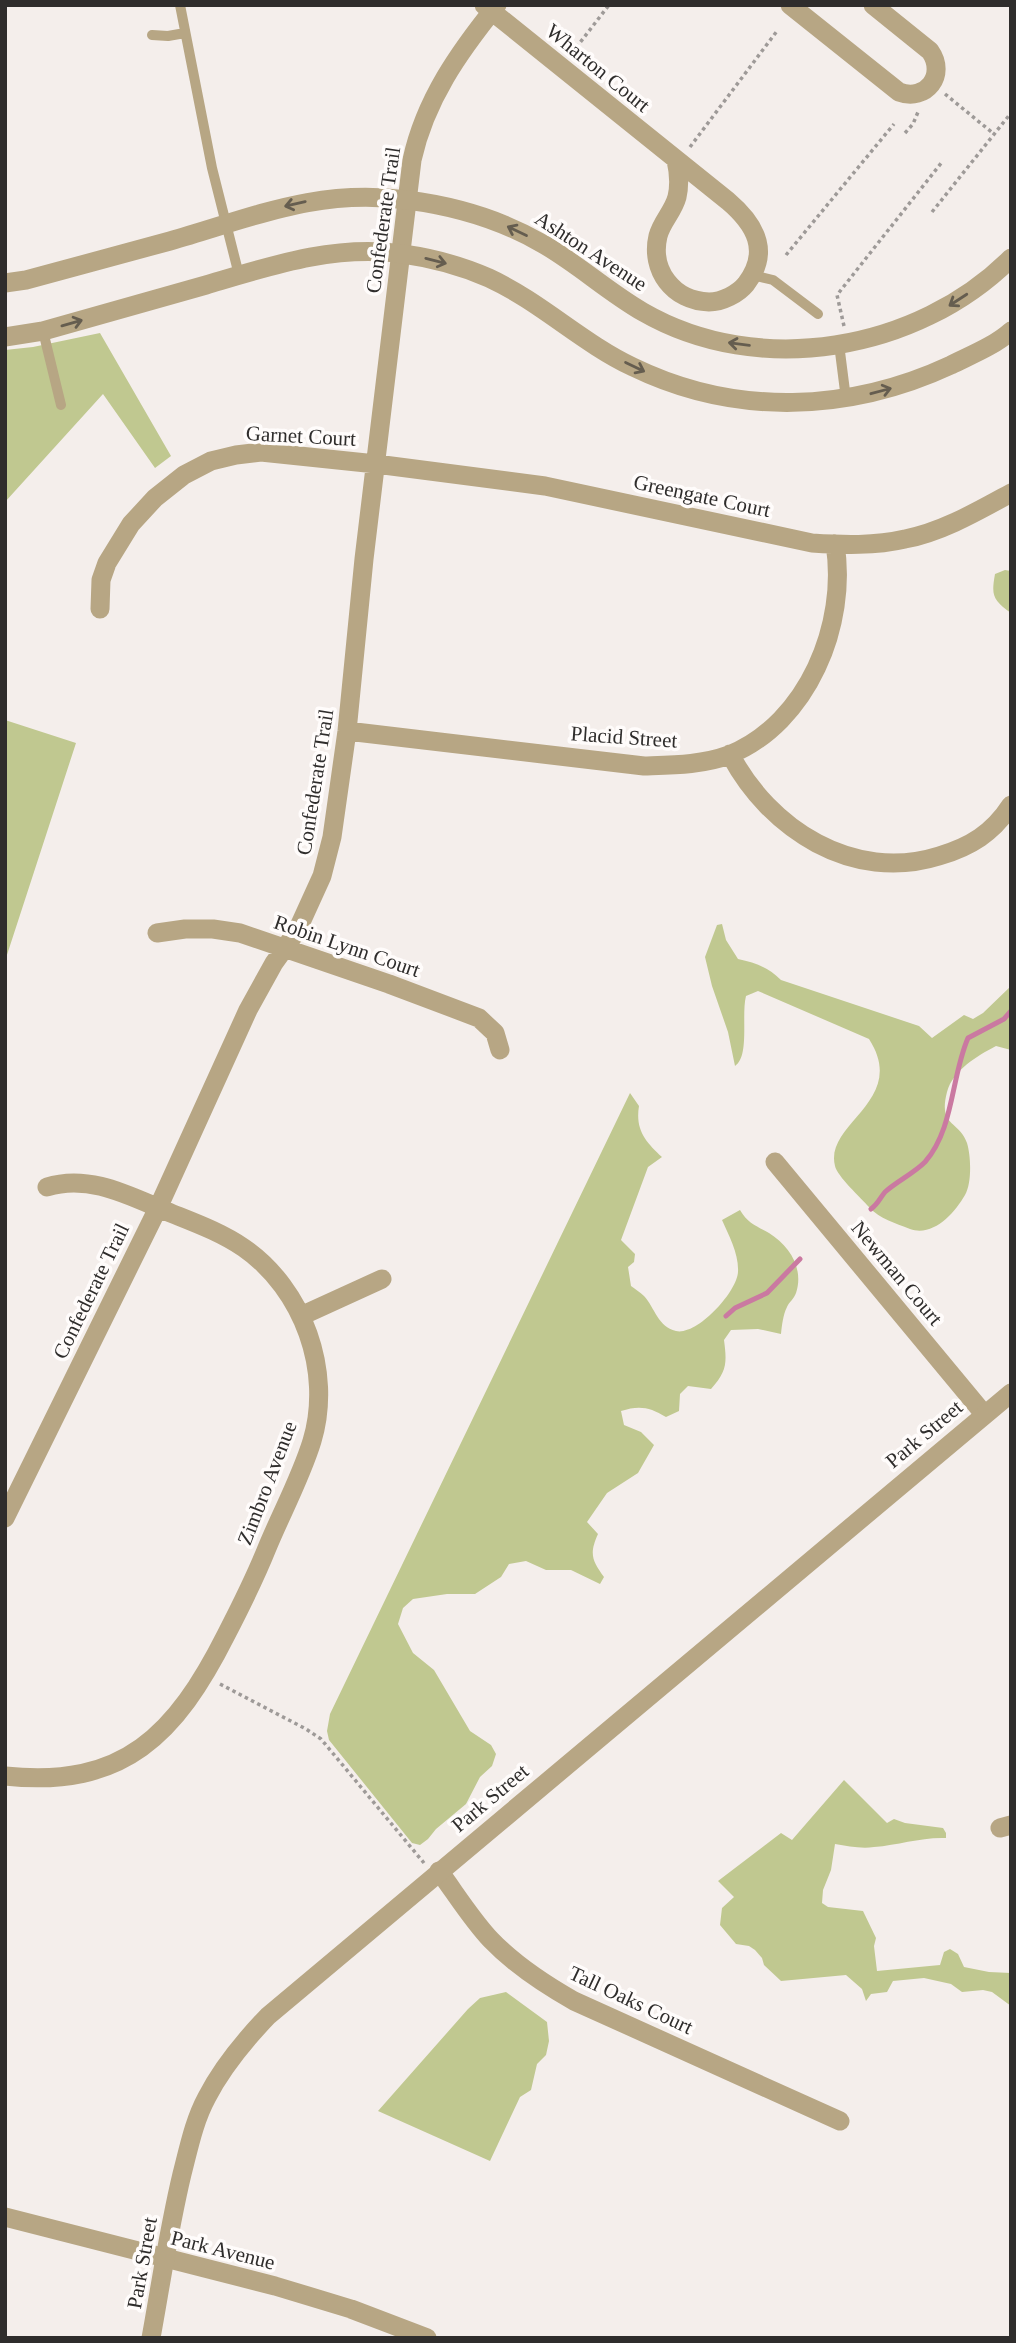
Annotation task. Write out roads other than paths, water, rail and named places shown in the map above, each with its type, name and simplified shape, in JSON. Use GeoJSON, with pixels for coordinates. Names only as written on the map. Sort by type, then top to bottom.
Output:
{"type":"FeatureCollection","features":[{"type":"Feature","properties":{"kind":"street"},"geometry":{"type":"LineString","coordinates":[[790,5],[899,92],[924,89],[937,71],[934,57],[873,5]]}},
{"type":"Feature","properties":{"kind":"street","name":"Wharton Court"},"geometry":{"type":"LineString","coordinates":[[491,7],[748,220],[758,241],[752,275]]}},
{"type":"Feature","properties":{"kind":"street","name":"Confederate Trail"},"geometry":{"type":"LineString","coordinates":[[7,1511],[158,1208],[248,1010],[313,901],[328,857],[347,731],[400,254],[417,136],[441,81],[491,7]]}},
{"type":"Feature","properties":{"kind":"street"},"geometry":{"type":"LineString","coordinates":[[678,161],[678,194],[671,213],[661,227],[656,252],[659,269],[667,283],[680,295],[712,302],[728,298],[742,288],[752,275]]}},
{"type":"Feature","properties":{"kind":"street","name":"Ashton Avenue"},"geometry":{"type":"LineString","coordinates":[[5,283],[40,276],[290,205],[328,198],[370,196],[473,213],[543,244],[643,312],[693,334],[732,344],[773,348],[843,344],[886,334],[920,321],[952,304],[1011,258]]}},
{"type":"Feature","properties":{"kind":"street"},"geometry":{"type":"LineString","coordinates":[[5,337],[43,331],[276,264],[319,255],[362,251],[435,260],[491,279],[535,304],[590,343],[633,367],[664,380],[708,393],[753,400],[783,403],[846,399],[884,390],[926,376],[975,354],[1011,331]]}},
{"type":"Feature","properties":{"kind":"street","name":"Garnet Court"},"geometry":{"type":"LineString","coordinates":[[100,609],[101,580],[114,549],[131,524],[155,498],[184,475],[211,461],[261,452],[376,464]]}},
{"type":"Feature","properties":{"kind":"street","name":"Greengate Court"},"geometry":{"type":"LineString","coordinates":[[376,464],[545,486],[800,540],[835,544],[869,544],[921,535],[966,517],[1011,493]]}},
{"type":"Feature","properties":{"kind":"street","name":"Placid Street"},"geometry":{"type":"LineString","coordinates":[[347,731],[644,766],[707,761],[730,754],[762,734],[781,718],[797,699],[825,652],[838,589],[835,544]]}},
{"type":"Feature","properties":{"kind":"street"},"geometry":{"type":"LineString","coordinates":[[730,754],[750,789],[789,827],[825,848],[876,862],[902,863],[954,852],[992,830],[1011,805]]}},
{"type":"Feature","properties":{"kind":"street","name":"Robin Lynn Court"},"geometry":{"type":"LineString","coordinates":[[157,933],[213,929],[240,933],[286,948],[479,1018],[495,1033],[500,1049]]}},
{"type":"Feature","properties":{"kind":"street","name":"Newman Court"},"geometry":{"type":"LineString","coordinates":[[775,1162],[984,1414]]}},
{"type":"Feature","properties":{"kind":"street","name":"Zimbro Avenue"},"geometry":{"type":"LineString","coordinates":[[5,1776],[33,1779],[82,1775],[129,1756],[152,1741],[172,1721],[205,1676],[260,1566],[312,1441],[317,1413],[318,1384],[314,1356],[301,1316],[272,1271],[246,1249],[217,1231],[100,1185],[62,1182],[47,1187]]}},
{"type":"Feature","properties":{"kind":"street"},"geometry":{"type":"LineString","coordinates":[[301,1316],[382,1279]]}},
{"type":"Feature","properties":{"kind":"street","name":"Park Street"},"geometry":{"type":"LineString","coordinates":[[151,2338],[176,2197],[192,2131],[223,2068],[244,2041],[268,2016],[436,1873],[1011,1393]]}},
{"type":"Feature","properties":{"kind":"street","name":"Tall Oaks Court"},"geometry":{"type":"LineString","coordinates":[[436,1873],[490,1939],[542,1982],[577,2003],[840,2121]]}},
{"type":"Feature","properties":{"kind":"street","name":"Park Avenue"},"geometry":{"type":"LineString","coordinates":[[5,2217],[234,2275],[351,2309],[427,2338]]}},
{"type":"Feature","properties":{"kind":"lane"},"geometry":{"type":"LineString","coordinates":[[180,5],[212,169],[239,275]]}},
{"type":"Feature","properties":{"kind":"lane"},"geometry":{"type":"LineString","coordinates":[[152,35],[185,33]]}},
{"type":"Feature","properties":{"kind":"lane"},"geometry":{"type":"LineString","coordinates":[[752,275],[773,280],[818,314]]}},
{"type":"Feature","properties":{"kind":"lane"},"geometry":{"type":"LineString","coordinates":[[43,331],[61,405]]}},
{"type":"Feature","properties":{"kind":"lane"},"geometry":{"type":"LineString","coordinates":[[843,344],[846,399]]}},
{"type":"Feature","properties":{"kind":"waterway"},"geometry":{"type":"LineString","coordinates":[[871,1209],[885,1192],[925,1162],[934,1149],[947,1119],[968,1038],[1004,1019],[1011,1011]]}},
{"type":"Feature","properties":{"kind":"waterway"},"geometry":{"type":"LineString","coordinates":[[726,1316],[735,1308],[767,1293],[800,1259]]}}]}
